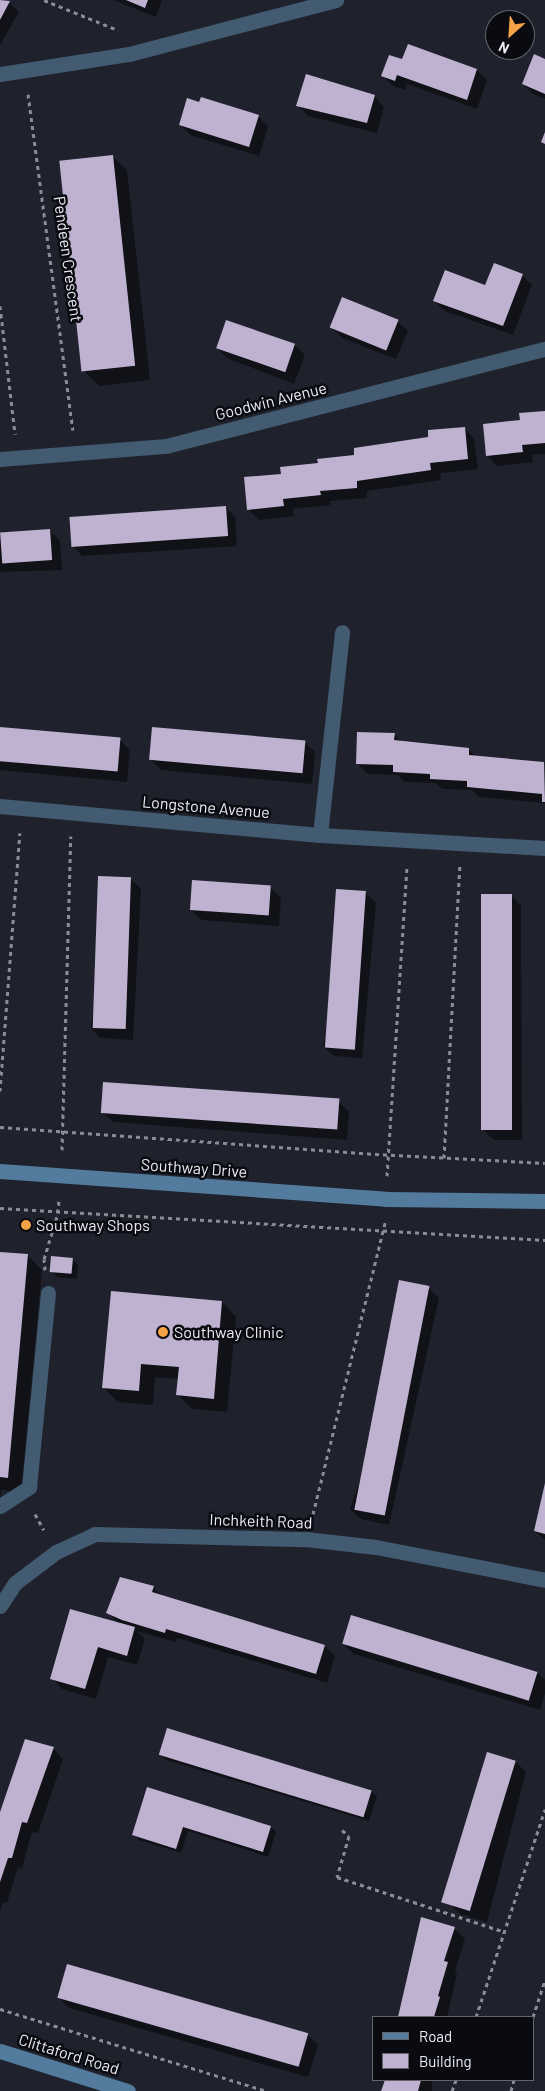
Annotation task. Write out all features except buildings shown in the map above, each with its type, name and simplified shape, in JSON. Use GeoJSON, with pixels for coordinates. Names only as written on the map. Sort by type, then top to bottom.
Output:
{"type":"FeatureCollection","features":[{"type":"Feature","properties":{"kind":"street"},"geometry":{"type":"LineString","coordinates":[[0,74],[129,54],[336,0]]}},
{"type":"Feature","properties":{"kind":"street","name":"Goodwin Avenue"},"geometry":{"type":"LineString","coordinates":[[0,458],[166,446],[545,349]]}},
{"type":"Feature","properties":{"kind":"street"},"geometry":{"type":"LineString","coordinates":[[320,835],[342,632]]}},
{"type":"Feature","properties":{"kind":"street","name":"Longstone Avenue"},"geometry":{"type":"LineString","coordinates":[[0,806],[320,835],[545,848]]}},
{"type":"Feature","properties":{"kind":"street","name":"Southway Drive"},"geometry":{"type":"LineString","coordinates":[[0,1171],[386,1199],[545,1201]]}},
{"type":"Feature","properties":{"kind":"street"},"geometry":{"type":"LineString","coordinates":[[0,1506],[29,1487],[48,1293]]}},
{"type":"Feature","properties":{"kind":"street","name":"Inchkeith Road"},"geometry":{"type":"LineString","coordinates":[[0,1606],[15,1583],[56,1552],[95,1534],[306,1539],[376,1547],[545,1580]]}},
{"type":"Feature","properties":{"kind":"street","name":"Clittaford Road"},"geometry":{"type":"LineString","coordinates":[[0,2051],[128,2091]]}},
{"type":"Feature","properties":{"kind":"path"},"geometry":{"type":"LineString","coordinates":[[44,0],[160,46]]}},
{"type":"Feature","properties":{"kind":"path","name":"Pendeen Crescent"},"geometry":{"type":"LineString","coordinates":[[25,70],[76,452]]}},
{"type":"Feature","properties":{"kind":"path"},"geometry":{"type":"LineString","coordinates":[[0,306],[18,457]]}},
{"type":"Feature","properties":{"kind":"path"},"geometry":{"type":"LineString","coordinates":[[0,1091],[22,808]]}},
{"type":"Feature","properties":{"kind":"path"},"geometry":{"type":"LineString","coordinates":[[48,1293],[44,1259],[58,1213],[61,1176],[72,812]]}},
{"type":"Feature","properties":{"kind":"path"},"geometry":{"type":"LineString","coordinates":[[306,1539],[385,1231],[408,840]]}},
{"type":"Feature","properties":{"kind":"path"},"geometry":{"type":"LineString","coordinates":[[444,1158],[461,843]]}},
{"type":"Feature","properties":{"kind":"path"},"geometry":{"type":"LineString","coordinates":[[0,1127],[62,1133],[388,1155],[545,1163]]}},
{"type":"Feature","properties":{"kind":"path"},"geometry":{"type":"LineString","coordinates":[[0,1208],[58,1213],[545,1240]]}},
{"type":"Feature","properties":{"kind":"path"},"geometry":{"type":"LineString","coordinates":[[22,1491],[56,1552]]}},
{"type":"Feature","properties":{"kind":"path"},"geometry":{"type":"LineString","coordinates":[[476,2016],[545,1809]]}},
{"type":"Feature","properties":{"kind":"path"},"geometry":{"type":"LineString","coordinates":[[342,1830],[349,1836],[337,1877],[504,1932]]}},
{"type":"Feature","properties":{"kind":"path"},"geometry":{"type":"LineString","coordinates":[[533,2016],[545,1979]]}},
{"type":"Feature","properties":{"kind":"path"},"geometry":{"type":"LineString","coordinates":[[0,2009],[266,2091]]}},
{"type":"Feature","properties":{"kind":"place","name":"Southway Shops"},"geometry":{"type":"Point","coordinates":[26,1225]}},
{"type":"Feature","properties":{"kind":"place","name":"Southway Clinic"},"geometry":{"type":"Point","coordinates":[163,1332]}}]}
